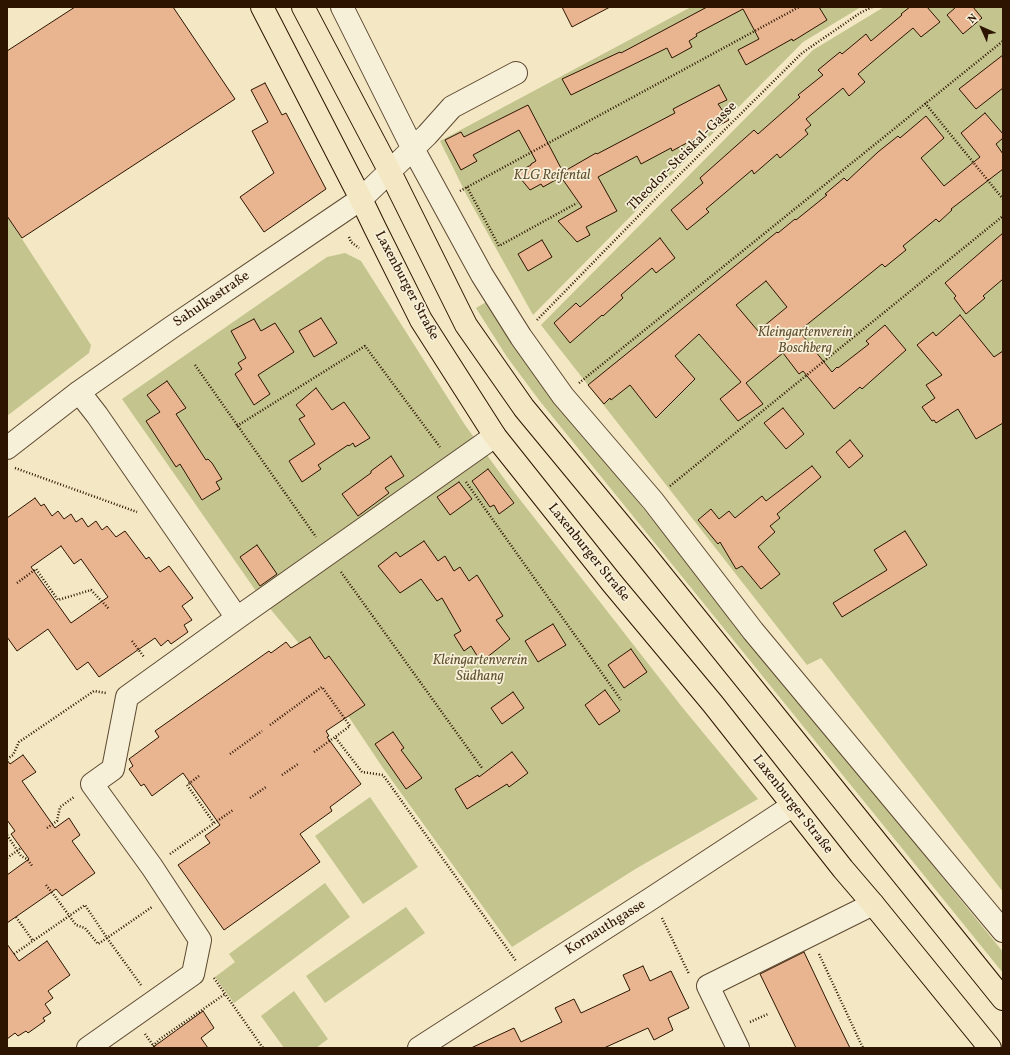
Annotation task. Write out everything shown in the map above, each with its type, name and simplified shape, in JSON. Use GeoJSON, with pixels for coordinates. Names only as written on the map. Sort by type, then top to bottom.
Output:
{"type":"FeatureCollection","features":[{"type":"Feature","properties":{"kind":"main road","name":"Laxenburger Straße"},"geometry":{"type":"LineString","coordinates":[[262,7],[422,320],[494,436],[612,583],[713,704],[843,869],[990,1048]]}},
{"type":"Feature","properties":{"kind":"main road"},"geometry":{"type":"LineString","coordinates":[[303,7],[390,172],[466,325],[524,408],[643,552],[1003,998]]}},
{"type":"Feature","properties":{"kind":"street"},"geometry":{"type":"LineString","coordinates":[[342,7],[413,148],[482,275],[521,337],[563,396],[653,501],[754,631],[1003,931]]}},
{"type":"Feature","properties":{"kind":"street","name":"Sahulkastraße"},"geometry":{"type":"LineString","coordinates":[[11,458],[79,392],[361,199],[427,136],[452,107],[516,73]]}},
{"type":"Feature","properties":{"kind":"street"},"geometry":{"type":"LineString","coordinates":[[79,392],[97,415],[237,618]]}},
{"type":"Feature","properties":{"kind":"street"},"geometry":{"type":"LineString","coordinates":[[88,1048],[193,974],[200,940],[152,867],[92,784],[113,769],[127,697],[494,436]]}},
{"type":"Feature","properties":{"kind":"street","name":"Kornauthgasse"},"geometry":{"type":"LineString","coordinates":[[419,1048],[792,806]]}},
{"type":"Feature","properties":{"kind":"street"},"geometry":{"type":"LineString","coordinates":[[738,1048],[708,986],[873,904]]}},
{"type":"Feature","properties":{"kind":"path"},"geometry":{"type":"LineString","coordinates":[[442,201],[799,7]]}},
{"type":"Feature","properties":{"kind":"path","name":"Theodor-Steiskal-Gasse"},"geometry":{"type":"LineString","coordinates":[[521,337],[659,195],[802,53],[860,13],[872,7]]}},
{"type":"Feature","properties":{"kind":"path"},"geometry":{"type":"LineString","coordinates":[[563,396],[1003,41]]}},
{"type":"Feature","properties":{"kind":"path"},"geometry":{"type":"LineString","coordinates":[[925,103],[1003,199]]}},
{"type":"Feature","properties":{"kind":"path"},"geometry":{"type":"LineString","coordinates":[[467,187],[499,246],[577,203]]}},
{"type":"Feature","properties":{"kind":"path"},"geometry":{"type":"LineString","coordinates":[[653,501],[1003,216]]}},
{"type":"Feature","properties":{"kind":"path"},"geometry":{"type":"LineString","coordinates":[[11,458],[173,525]]}},
{"type":"Feature","properties":{"kind":"path"},"geometry":{"type":"LineString","coordinates":[[17,583],[36,569],[58,600],[91,590],[109,609]]}},
{"type":"Feature","properties":{"kind":"path"},"geometry":{"type":"LineString","coordinates":[[270,724],[322,687],[350,726],[314,752]]}},
{"type":"Feature","properties":{"kind":"path"},"geometry":{"type":"LineString","coordinates":[[7,759],[13,755],[19,742],[94,691],[127,697]]}},
{"type":"Feature","properties":{"kind":"path"},"geometry":{"type":"LineString","coordinates":[[230,754],[262,731]]}},
{"type":"Feature","properties":{"kind":"path"},"geometry":{"type":"LineString","coordinates":[[335,738],[362,772],[382,775],[528,977]]}},
{"type":"Feature","properties":{"kind":"path"},"geometry":{"type":"LineString","coordinates":[[282,775],[298,764]]}},
{"type":"Feature","properties":{"kind":"path"},"geometry":{"type":"LineString","coordinates":[[199,776],[187,785],[214,823]]}},
{"type":"Feature","properties":{"kind":"path"},"geometry":{"type":"LineString","coordinates":[[47,828],[57,821],[60,807],[92,784]]}},
{"type":"Feature","properties":{"kind":"path"},"geometry":{"type":"LineString","coordinates":[[250,798],[266,787]]}},
{"type":"Feature","properties":{"kind":"path"},"geometry":{"type":"LineString","coordinates":[[152,867],[233,810]]}},
{"type":"Feature","properties":{"kind":"path"},"geometry":{"type":"LineString","coordinates":[[7,835],[21,856],[27,858],[33,867]]}},
{"type":"Feature","properties":{"kind":"path"},"geometry":{"type":"LineString","coordinates":[[7,858],[21,848]]}},
{"type":"Feature","properties":{"kind":"path"},"geometry":{"type":"LineString","coordinates":[[46,885],[76,925],[85,928],[98,944],[170,895]]}},
{"type":"Feature","properties":{"kind":"path"},"geometry":{"type":"LineString","coordinates":[[652,898],[692,979]]}},
{"type":"Feature","properties":{"kind":"path"},"geometry":{"type":"LineString","coordinates":[[14,954],[85,905],[153,1002]]}},
{"type":"Feature","properties":{"kind":"path"},"geometry":{"type":"LineString","coordinates":[[16,917],[32,941]]}},
{"type":"Feature","properties":{"kind":"path"},"geometry":{"type":"LineString","coordinates":[[810,935],[863,1048]]}},
{"type":"Feature","properties":{"kind":"path"},"geometry":{"type":"LineString","coordinates":[[211,974],[263,1048]]}},
{"type":"Feature","properties":{"kind":"path"},"geometry":{"type":"LineString","coordinates":[[141,1028],[154,1047],[160,1039],[225,994]]}},
{"type":"Feature","properties":{"kind":"green space","name":"KLG Reifental"},"geometry":{"type":"Polygon","coordinates":[[[691,7],[861,7],[803,42],[533,315],[467,196],[440,141],[691,7]]]}},
{"type":"Feature","properties":{"kind":"green space","name":"Kleingartenverein Boschberg"},"geometry":{"type":"Polygon","coordinates":[[[884,7],[1003,7],[1003,892],[821,658],[807,665],[541,325],[813,50],[884,7]]]}},
{"type":"Feature","properties":{"kind":"green space"},"geometry":{"type":"Polygon","coordinates":[[[7,216],[91,345],[89,353],[7,416],[7,216]]]}},
{"type":"Feature","properties":{"kind":"green space","name":"Kleingartenverein Südhang"},"geometry":{"type":"Polygon","coordinates":[[[345,253],[361,261],[465,425],[511,488],[682,707],[758,799],[637,868],[512,947],[383,768],[302,647],[258,594],[122,399],[327,257],[345,253]]]}},
{"type":"Feature","properties":{"kind":"green space"},"geometry":{"type":"Polygon","coordinates":[[[488,301],[608,465],[1003,952],[1003,973],[539,400],[507,357],[476,308],[488,301]]]}},
{"type":"Feature","properties":{"kind":"green space"},"geometry":{"type":"Polygon","coordinates":[[[370,797],[418,867],[363,904],[315,836],[370,797]]]}},
{"type":"Feature","properties":{"kind":"green space"},"geometry":{"type":"Polygon","coordinates":[[[325,883],[350,917],[234,1003],[215,977],[235,962],[229,954],[325,883]]]}},
{"type":"Feature","properties":{"kind":"green space"},"geometry":{"type":"Polygon","coordinates":[[[406,907],[425,933],[325,1003],[306,976],[406,907]]]}},
{"type":"Feature","properties":{"kind":"green space"},"geometry":{"type":"Polygon","coordinates":[[[294,991],[328,1039],[316,1048],[284,1048],[261,1016],[294,991]]]}},
{"type":"Feature","properties":{"kind":"building"},"geometry":{"type":"Polygon","coordinates":[[[75,7],[173,7],[235,99],[22,238],[7,216],[7,51],[75,7]]]}},
{"type":"Feature","properties":{"kind":"building"},"geometry":{"type":"Polygon","coordinates":[[[562,7],[610,7],[572,27],[562,7]]]}},
{"type":"Feature","properties":{"kind":"building"},"geometry":{"type":"Polygon","coordinates":[[[707,7],[819,7],[827,20],[793,41],[792,39],[746,65],[738,50],[759,39],[743,9],[696,34],[697,36],[689,41],[692,47],[672,58],[667,48],[571,95],[562,79],[620,52],[621,53],[707,7]]]}},
{"type":"Feature","properties":{"kind":"building"},"geometry":{"type":"Polygon","coordinates":[[[910,7],[927,7],[940,22],[921,37],[913,28],[858,74],[865,82],[849,96],[843,88],[806,119],[811,125],[805,130],[808,134],[780,158],[777,154],[754,174],[752,170],[706,209],[709,212],[687,230],[671,210],[703,183],[700,178],[754,130],[758,134],[800,97],[798,95],[823,75],[818,70],[840,52],[842,54],[866,34],[871,41],[910,7]]]}},
{"type":"Feature","properties":{"kind":"building"},"geometry":{"type":"Polygon","coordinates":[[[956,7],[973,7],[982,18],[963,34],[947,15],[956,7]]]}},
{"type":"Feature","properties":{"kind":"building"},"geometry":{"type":"Polygon","coordinates":[[[1003,55],[1003,88],[976,109],[959,89],[1003,55]]]}},
{"type":"Feature","properties":{"kind":"building"},"geometry":{"type":"Polygon","coordinates":[[[265,83],[282,115],[286,113],[326,189],[264,232],[240,197],[274,173],[252,131],[268,122],[251,90],[265,83]]]}},
{"type":"Feature","properties":{"kind":"building"},"geometry":{"type":"Polygon","coordinates":[[[719,85],[727,100],[718,104],[729,120],[672,151],[671,148],[641,164],[637,156],[598,177],[617,211],[586,227],[590,235],[577,242],[558,221],[582,207],[561,177],[543,187],[541,184],[530,190],[516,173],[536,161],[519,130],[473,155],[477,161],[461,170],[445,140],[461,132],[464,137],[528,105],[563,172],[596,153],[597,154],[675,113],[673,109],[719,85]]]}},
{"type":"Feature","properties":{"kind":"building"},"geometry":{"type":"Polygon","coordinates":[[[985,113],[1003,134],[1003,138],[996,144],[1003,154],[1003,169],[951,209],[952,210],[939,222],[936,219],[903,246],[906,250],[885,267],[882,264],[799,331],[832,372],[869,344],[866,341],[885,325],[906,350],[862,389],[860,387],[834,409],[803,371],[799,374],[783,353],[746,383],[763,404],[738,421],[720,399],[741,382],[699,334],[675,356],[695,379],[656,418],[630,385],[611,400],[610,398],[604,404],[588,385],[777,232],[778,233],[795,219],[796,220],[827,195],[825,194],[844,178],[847,181],[878,152],[898,136],[900,138],[926,116],[944,138],[921,158],[944,186],[980,157],[961,133],[985,113]],[[766,281],[736,305],[758,331],[787,307],[766,281]]]}},
{"type":"Feature","properties":{"kind":"building"},"geometry":{"type":"Polygon","coordinates":[[[1003,233],[1003,279],[983,296],[985,298],[966,314],[954,298],[956,296],[945,283],[1003,233]]]}},
{"type":"Feature","properties":{"kind":"building"},"geometry":{"type":"Polygon","coordinates":[[[660,238],[675,258],[656,273],[652,268],[621,295],[623,298],[570,343],[554,323],[576,303],[580,307],[660,238]]]}},
{"type":"Feature","properties":{"kind":"building"},"geometry":{"type":"Polygon","coordinates":[[[542,240],[552,257],[528,271],[518,254],[542,240]]]}},
{"type":"Feature","properties":{"kind":"building"},"geometry":{"type":"Polygon","coordinates":[[[960,315],[994,357],[1003,351],[1003,423],[976,439],[958,409],[936,423],[934,420],[932,421],[922,407],[935,398],[926,385],[942,375],[917,345],[933,332],[936,336],[960,315]]]}},
{"type":"Feature","properties":{"kind":"building"},"geometry":{"type":"Polygon","coordinates":[[[321,318],[337,343],[314,357],[299,331],[321,318]]]}},
{"type":"Feature","properties":{"kind":"building"},"geometry":{"type":"Polygon","coordinates":[[[254,319],[261,331],[275,323],[294,352],[258,375],[270,394],[254,405],[235,374],[242,369],[238,363],[246,358],[231,331],[254,319]]]}},
{"type":"Feature","properties":{"kind":"building"},"geometry":{"type":"Polygon","coordinates":[[[167,381],[186,408],[176,414],[206,460],[208,459],[212,463],[222,479],[216,482],[220,489],[202,500],[180,464],[176,467],[146,421],[160,412],[147,395],[167,381]]]}},
{"type":"Feature","properties":{"kind":"building"},"geometry":{"type":"Polygon","coordinates":[[[316,388],[332,410],[344,402],[370,438],[355,447],[353,443],[349,446],[348,445],[318,465],[321,469],[302,482],[289,461],[315,444],[299,419],[305,416],[296,405],[316,388]]]}},
{"type":"Feature","properties":{"kind":"building"},"geometry":{"type":"Polygon","coordinates":[[[783,408],[804,434],[786,449],[764,423],[783,408]]]}},
{"type":"Feature","properties":{"kind":"building"},"geometry":{"type":"Polygon","coordinates":[[[850,440],[863,456],[849,468],[836,452],[850,440]]]}},
{"type":"Feature","properties":{"kind":"building"},"geometry":{"type":"Polygon","coordinates":[[[391,456],[404,476],[385,488],[389,493],[358,516],[342,494],[391,456]]]}},
{"type":"Feature","properties":{"kind":"building"},"geometry":{"type":"Polygon","coordinates":[[[812,466],[821,477],[777,514],[780,518],[770,526],[775,532],[758,547],[780,574],[761,589],[742,566],[736,569],[720,542],[718,544],[698,520],[711,509],[719,519],[729,511],[735,518],[762,496],[766,501],[812,466]]]}},
{"type":"Feature","properties":{"kind":"building"},"geometry":{"type":"Polygon","coordinates":[[[488,469],[514,503],[499,514],[494,505],[490,507],[472,481],[488,469]]]}},
{"type":"Feature","properties":{"kind":"building"},"geometry":{"type":"Polygon","coordinates":[[[459,482],[472,499],[450,515],[437,497],[459,482]]]}},
{"type":"Feature","properties":{"kind":"building"},"geometry":{"type":"Polygon","coordinates":[[[35,498],[41,506],[44,504],[52,516],[58,511],[64,519],[71,514],[76,522],[82,518],[88,527],[96,521],[102,530],[107,526],[116,537],[125,531],[146,559],[149,557],[160,572],[169,566],[193,598],[182,606],[192,620],[184,625],[188,632],[171,644],[168,640],[161,646],[155,638],[99,677],[88,662],[77,670],[48,629],[17,651],[7,637],[7,518],[35,498]],[[61,546],[31,567],[71,623],[108,597],[81,559],[74,564],[61,546]]]}},
{"type":"Feature","properties":{"kind":"building"},"geometry":{"type":"Polygon","coordinates":[[[905,531],[927,565],[842,617],[833,603],[887,570],[874,550],[905,531]]]}},
{"type":"Feature","properties":{"kind":"building"},"geometry":{"type":"Polygon","coordinates":[[[424,541],[438,561],[445,556],[454,571],[460,567],[469,581],[477,575],[503,616],[496,620],[510,639],[481,662],[471,646],[464,651],[454,635],[461,631],[442,598],[437,601],[421,579],[400,593],[378,566],[396,552],[400,557],[424,541]]]}},
{"type":"Feature","properties":{"kind":"building"},"geometry":{"type":"Polygon","coordinates":[[[257,545],[277,574],[260,586],[240,557],[257,545]]]}},
{"type":"Feature","properties":{"kind":"building"},"geometry":{"type":"Polygon","coordinates":[[[553,624],[566,645],[538,662],[525,641],[553,624]]]}},
{"type":"Feature","properties":{"kind":"building"},"geometry":{"type":"Polygon","coordinates":[[[310,637],[325,659],[329,656],[365,705],[326,731],[329,736],[327,737],[361,784],[330,807],[332,811],[300,834],[320,862],[224,930],[178,865],[210,843],[205,836],[220,825],[183,773],[152,796],[144,784],[141,786],[129,769],[133,766],[129,759],[159,737],[155,731],[269,651],[271,653],[286,642],[291,648],[310,637]]]}},
{"type":"Feature","properties":{"kind":"building"},"geometry":{"type":"Polygon","coordinates":[[[631,649],[647,672],[624,688],[608,665],[631,649]]]}},
{"type":"Feature","properties":{"kind":"building"},"geometry":{"type":"Polygon","coordinates":[[[605,690],[620,711],[599,725],[585,705],[605,690]]]}},
{"type":"Feature","properties":{"kind":"building"},"geometry":{"type":"Polygon","coordinates":[[[513,692],[524,708],[502,724],[491,708],[513,692]]]}},
{"type":"Feature","properties":{"kind":"building"},"geometry":{"type":"Polygon","coordinates":[[[393,732],[404,748],[401,750],[422,778],[406,789],[375,744],[393,732]]]}},
{"type":"Feature","properties":{"kind":"building"},"geometry":{"type":"Polygon","coordinates":[[[512,752],[528,773],[509,787],[507,784],[467,809],[455,789],[478,775],[479,777],[512,752]]]}},
{"type":"Feature","properties":{"kind":"building"},"geometry":{"type":"Polygon","coordinates":[[[23,755],[36,772],[22,781],[55,828],[69,818],[80,835],[72,841],[95,873],[62,896],[56,889],[7,923],[7,875],[29,859],[11,834],[15,831],[7,820],[7,760],[10,764],[23,755]]]}},
{"type":"Feature","properties":{"kind":"building"},"geometry":{"type":"Polygon","coordinates":[[[47,941],[70,975],[48,991],[53,998],[45,1004],[51,1013],[43,1018],[45,1021],[28,1033],[26,1031],[18,1036],[15,1033],[7,1039],[7,944],[19,961],[47,941]]]}},
{"type":"Feature","properties":{"kind":"building"},"geometry":{"type":"Polygon","coordinates":[[[804,952],[850,1048],[796,1048],[760,974],[804,952]]]}},
{"type":"Feature","properties":{"kind":"building"},"geometry":{"type":"Polygon","coordinates":[[[643,966],[650,981],[671,971],[689,1008],[668,1018],[673,1030],[654,1040],[648,1028],[604,1048],[471,1048],[514,1028],[521,1042],[562,1022],[555,1008],[574,999],[581,1013],[630,990],[623,975],[643,966]]]}},
{"type":"Feature","properties":{"kind":"building"},"geometry":{"type":"Polygon","coordinates":[[[203,1011],[214,1028],[201,1038],[208,1048],[152,1048],[203,1011]]]}}]}
